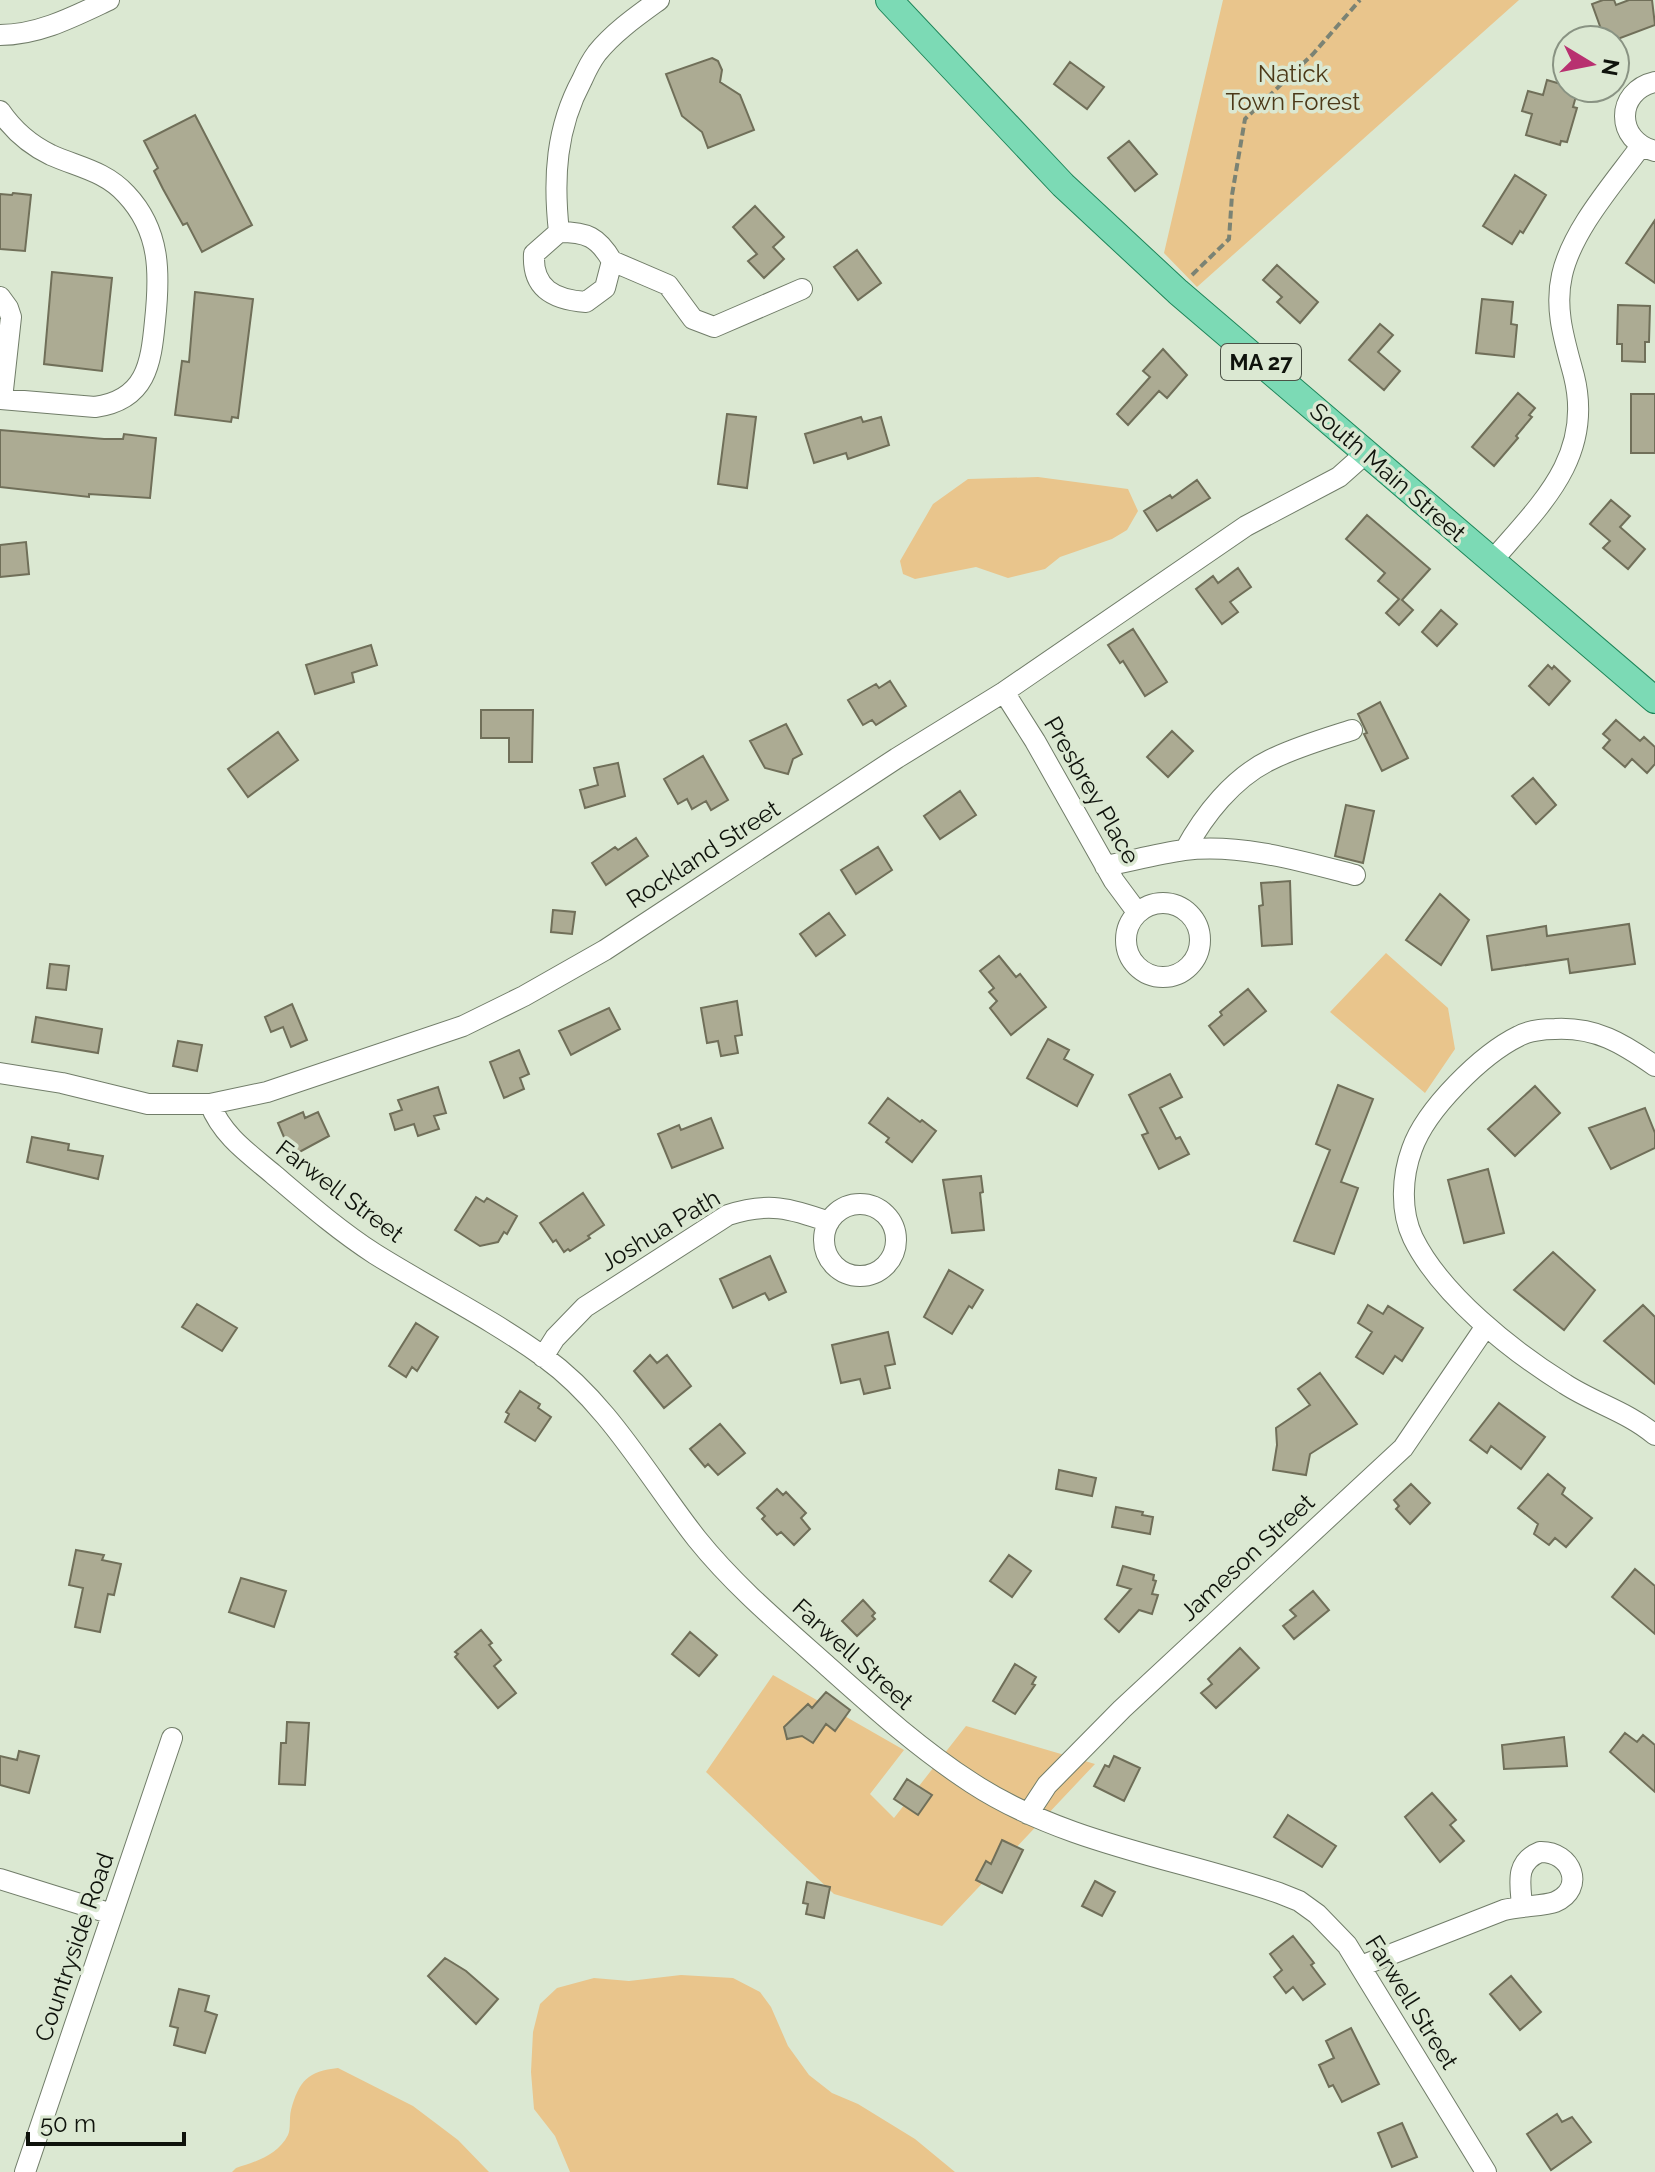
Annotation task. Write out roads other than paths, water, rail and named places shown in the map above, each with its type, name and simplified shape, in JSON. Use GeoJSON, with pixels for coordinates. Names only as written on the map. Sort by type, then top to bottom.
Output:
{"type":"FeatureCollection","features":[{"type":"Feature","properties":{"kind":"main road","name":"South Main Street"},"geometry":{"type":"LineString","coordinates":[[889,0],[1063,185],[1178,292],[1655,700]]}},
{"type":"Feature","properties":{"kind":"street"},"geometry":{"type":"LineString","coordinates":[[0,35],[57,24],[109,0]]}},
{"type":"Feature","properties":{"kind":"street"},"geometry":{"type":"LineString","coordinates":[[559,232],[554,192],[558,143],[573,96],[596,54],[627,23],[659,0]]}},
{"type":"Feature","properties":{"kind":"street"},"geometry":{"type":"LineString","coordinates":[[1492,561],[1548,496],[1569,461],[1577,429],[1579,400],[1560,322],[1562,277],[1577,239],[1648,148],[1629,134],[1625,114],[1629,99],[1637,90],[1655,82]]}},
{"type":"Feature","properties":{"kind":"street"},"geometry":{"type":"LineString","coordinates":[[0,111],[12,127],[31,143],[53,156],[99,173],[126,194],[140,211],[157,253],[159,275],[150,363],[141,382],[126,397],[106,406],[1,399],[11,317],[0,297]]}},
{"type":"Feature","properties":{"kind":"street"},"geometry":{"type":"LineString","coordinates":[[612,261],[605,288],[586,302],[565,301],[542,285],[533,272],[534,254],[559,232],[578,232],[602,242],[612,261],[668,285],[693,319],[714,327],[802,289]]}},
{"type":"Feature","properties":{"kind":"street","name":"Rockland Street"},"geometry":{"type":"LineString","coordinates":[[0,1073],[62,1083],[148,1104],[210,1104],[267,1092],[492,1014],[605,950],[897,758],[1004,692],[1246,526],[1339,477],[1366,453]]}},
{"type":"Feature","properties":{"kind":"street","name":"Presbrey Place"},"geometry":{"type":"LineString","coordinates":[[1004,692],[1105,866],[1137,912]]}},
{"type":"Feature","properties":{"kind":"street"},"geometry":{"type":"LineString","coordinates":[[1185,850],[1197,828],[1218,803],[1267,761],[1352,730]]}},
{"type":"Feature","properties":{"kind":"street"},"geometry":{"type":"LineString","coordinates":[[1105,866],[1185,850],[1230,851],[1279,857],[1355,875]]}},
{"type":"Feature","properties":{"kind":"street"},"geometry":{"type":"LineString","coordinates":[[1655,1066],[1619,1041],[1588,1031],[1554,1029],[1522,1034],[1490,1053],[1433,1114],[1413,1147],[1404,1179],[1406,1220],[1434,1273],[1486,1326],[1565,1385],[1642,1423],[1655,1435]]}},
{"type":"Feature","properties":{"kind":"street","name":"Farwell Street"},"geometry":{"type":"LineString","coordinates":[[210,1104],[231,1139],[323,1217],[375,1253],[543,1357],[581,1388],[697,1538],[748,1594],[913,1742],[974,1785],[1028,1814],[1100,1841],[1299,1901],[1334,1929],[1361,1966],[1486,2172]]}},
{"type":"Feature","properties":{"kind":"street","name":"Joshua Path"},"geometry":{"type":"LineString","coordinates":[[543,1357],[562,1329],[585,1307],[728,1215],[750,1208],[774,1206],[829,1222]]}},
{"type":"Feature","properties":{"kind":"street","name":"Jameson Street"},"geometry":{"type":"LineString","coordinates":[[1028,1814],[1047,1785],[1122,1709],[1403,1448],[1486,1326]]}},
{"type":"Feature","properties":{"kind":"street","name":"Countryside Road"},"geometry":{"type":"LineString","coordinates":[[25,2172],[172,1738]]}},
{"type":"Feature","properties":{"kind":"street"},"geometry":{"type":"LineString","coordinates":[[1361,1966],[1522,1905],[1546,1904],[1563,1897],[1572,1881],[1567,1862],[1559,1855],[1540,1852],[1531,1855],[1521,1869],[1522,1905]]}},
{"type":"Feature","properties":{"kind":"street"},"geometry":{"type":"LineString","coordinates":[[0,1879],[112,1914]]}},
{"type":"Feature","properties":{"kind":"park label","name":"Natick Town Forest"},"geometry":{"type":"Point","coordinates":[1293,87]}}]}
